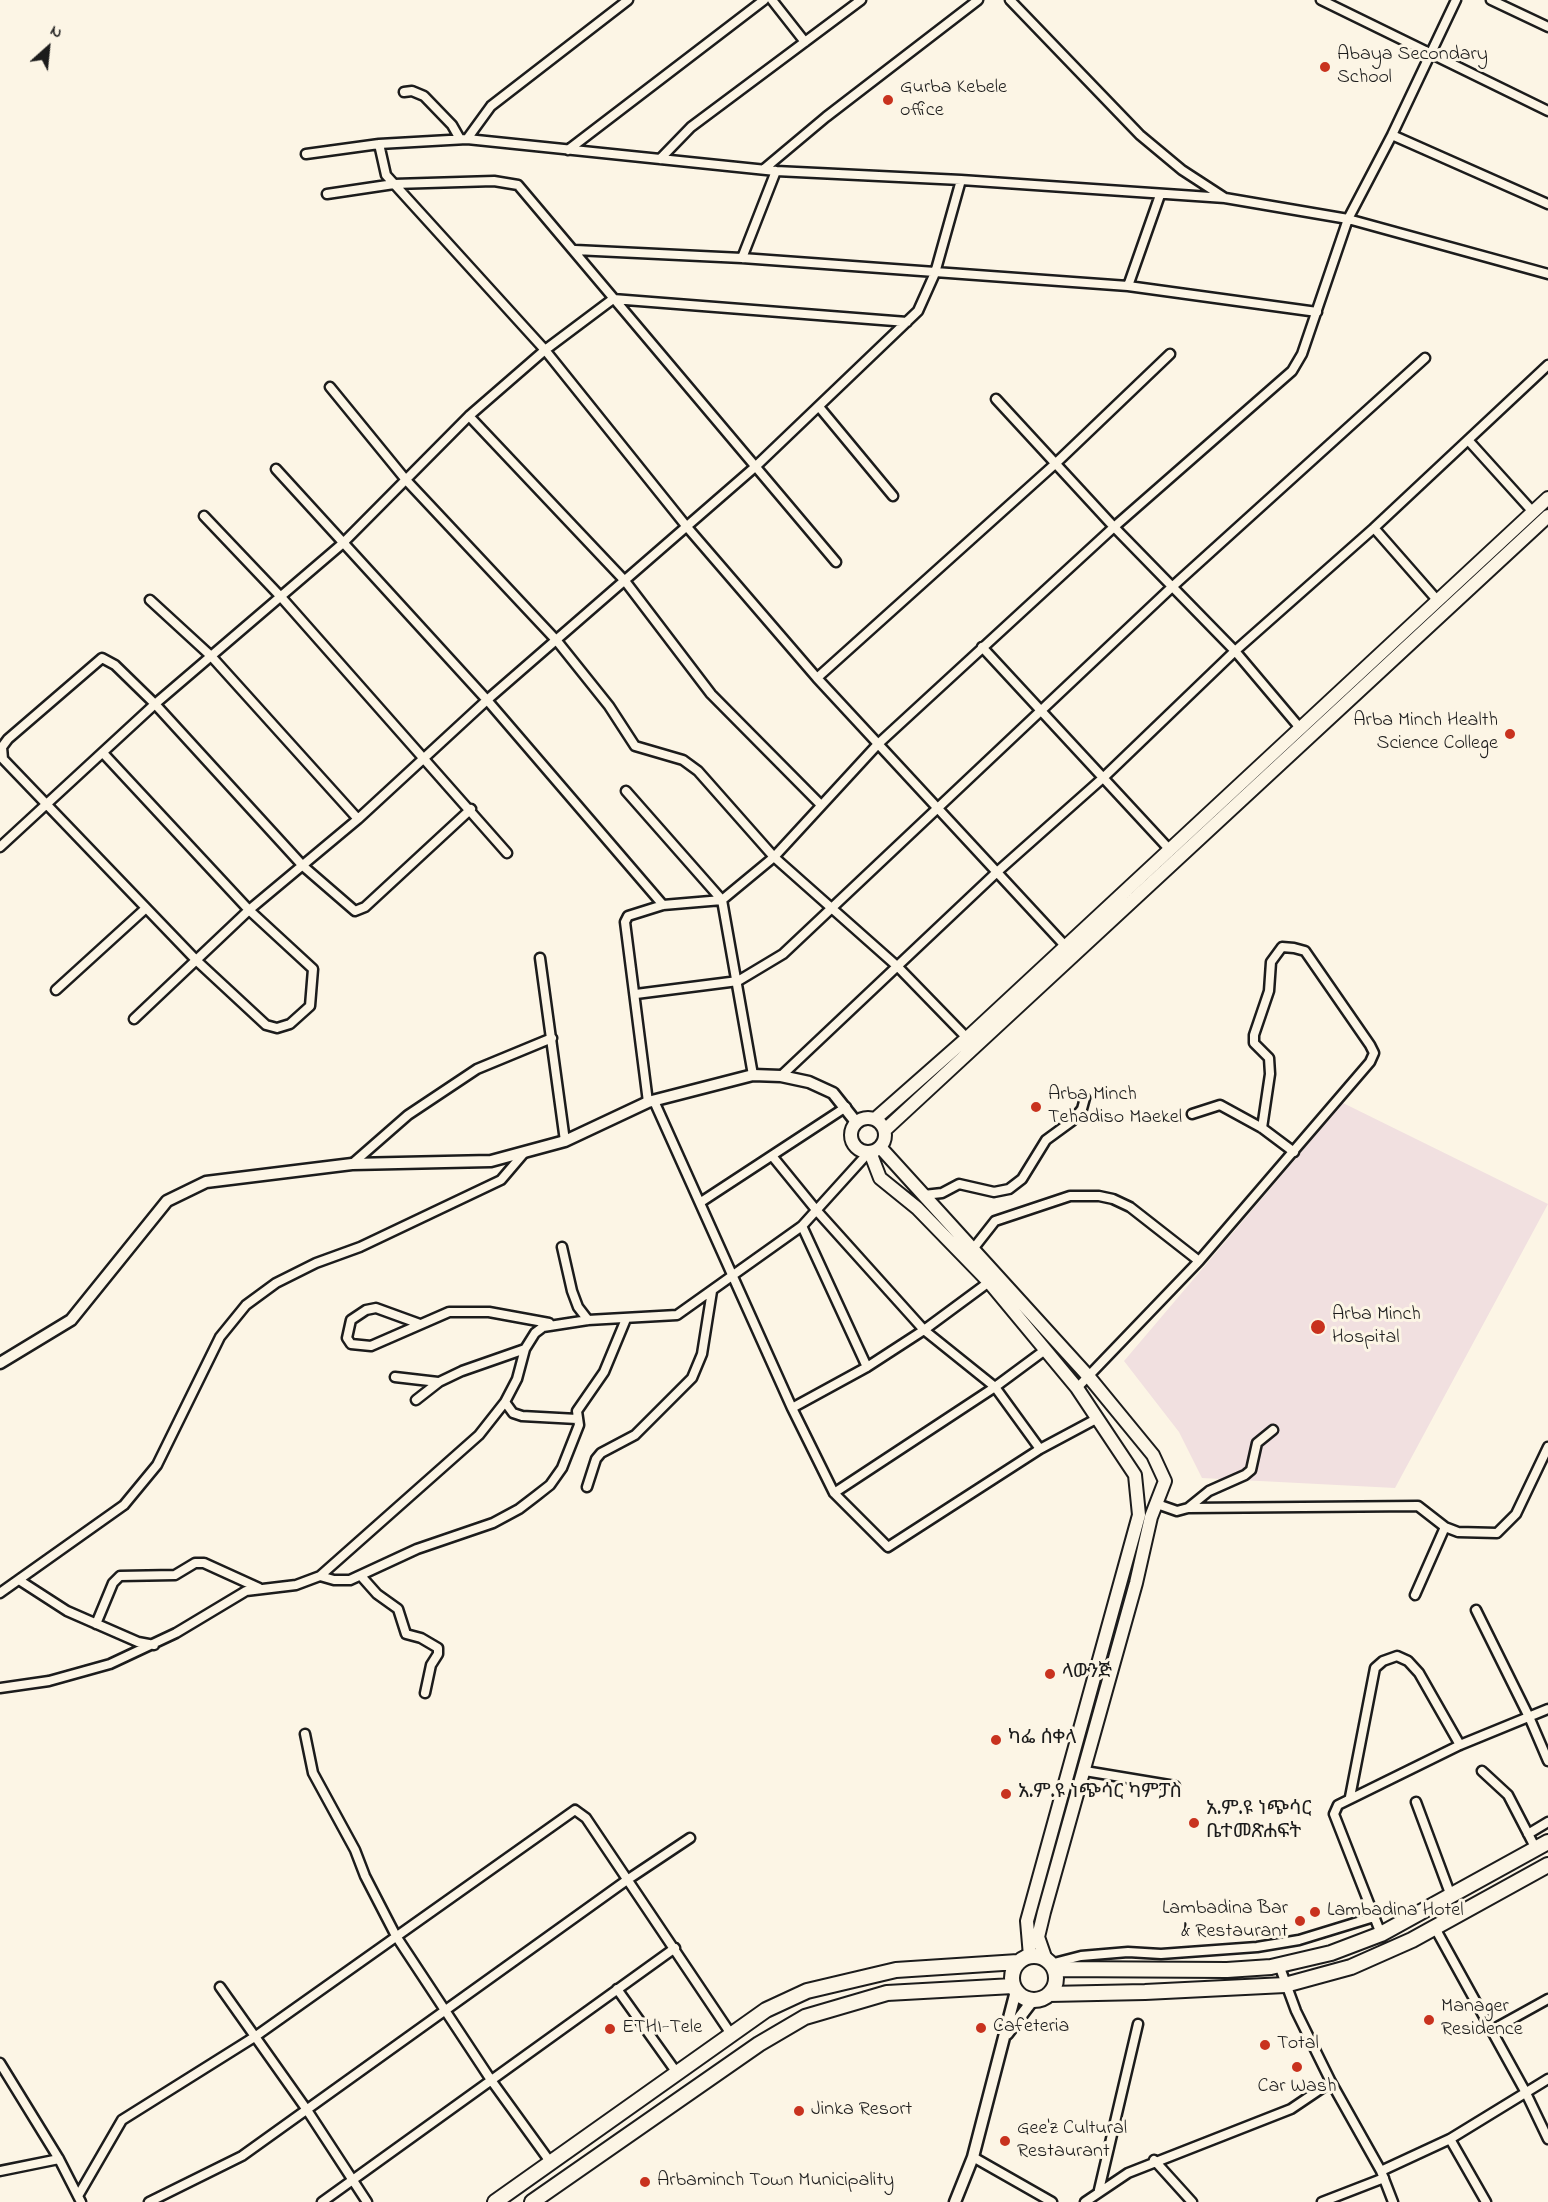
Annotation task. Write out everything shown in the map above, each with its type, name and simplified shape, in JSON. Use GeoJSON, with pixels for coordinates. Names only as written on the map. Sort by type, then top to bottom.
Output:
{"type":"FeatureCollection","features":[{"type":"Feature","properties":{"kind":"highway"},"geometry":{"type":"LineString","coordinates":[[495,2202],[766,2010],[807,1991],[896,1970],[1024,1959],[1050,1964],[1227,1970],[1279,1965],[1331,1953],[1381,1934],[1542,1846]]}},
{"type":"Feature","properties":{"kind":"highway"},"geometry":{"type":"LineString","coordinates":[[532,2202],[759,2044],[805,2017],[887,1993],[1015,1988],[1033,2000],[1049,1994],[1167,1991],[1285,1984],[1351,1967],[1435,1928],[1548,1865]]}},
{"type":"Feature","properties":{"kind":"highway"},"geometry":{"type":"LineString","coordinates":[[1015,1988],[1012,1973],[1024,1959]]}},
{"type":"Feature","properties":{"kind":"highway"},"geometry":{"type":"LineString","coordinates":[[1049,1994],[1055,1982],[1050,1964]]}},
{"type":"Feature","properties":{"kind":"highway"},"geometry":{"type":"LineString","coordinates":[[644,2097],[657,2115]]}},
{"type":"Feature","properties":{"kind":"main road"},"geometry":{"type":"LineString","coordinates":[[875,1119],[967,1038],[1548,498]]}},
{"type":"Feature","properties":{"kind":"main road"},"geometry":{"type":"LineString","coordinates":[[885,1130],[1548,516]]}},
{"type":"Feature","properties":{"kind":"main road"},"geometry":{"type":"LineString","coordinates":[[873,1150],[885,1138],[885,1130],[875,1119],[865,1118],[856,1122],[852,1138],[858,1148],[873,1150],[924,1195],[1089,1377],[1153,1455],[1164,1481],[1151,1517],[1136,1583],[1038,1937],[1050,1964]]}},
{"type":"Feature","properties":{"kind":"main road"},"geometry":{"type":"LineString","coordinates":[[873,1150],[880,1178],[917,1208],[989,1282],[1077,1388],[1135,1475],[1139,1515],[1027,1921],[1024,1959]]}},
{"type":"Feature","properties":{"kind":"street"},"geometry":{"type":"LineString","coordinates":[[463,139],[491,106],[628,0]]}},
{"type":"Feature","properties":{"kind":"street"},"geometry":{"type":"LineString","coordinates":[[568,150],[764,0]]}},
{"type":"Feature","properties":{"kind":"street"},"geometry":{"type":"LineString","coordinates":[[772,0],[806,42]]}},
{"type":"Feature","properties":{"kind":"street"},"geometry":{"type":"LineString","coordinates":[[660,159],[691,128],[861,0]]}},
{"type":"Feature","properties":{"kind":"street"},"geometry":{"type":"LineString","coordinates":[[764,170],[826,117],[978,0]]}},
{"type":"Feature","properties":{"kind":"street"},"geometry":{"type":"LineString","coordinates":[[1010,0],[1140,135],[1182,170],[1226,198]]}},
{"type":"Feature","properties":{"kind":"street"},"geometry":{"type":"LineString","coordinates":[[1321,0],[1548,111]]}},
{"type":"Feature","properties":{"kind":"street"},"geometry":{"type":"LineString","coordinates":[[1098,1418],[1040,1449],[888,1547],[834,1493],[731,1276],[701,1202],[651,1102],[625,922],[632,913],[663,905],[722,900],[774,857],[878,744],[1114,527],[1292,371],[1302,354],[1348,219],[1392,135],[1456,0]]}},
{"type":"Feature","properties":{"kind":"street"},"geometry":{"type":"LineString","coordinates":[[1491,0],[1548,27]]}},
{"type":"Feature","properties":{"kind":"street"},"geometry":{"type":"LineString","coordinates":[[404,92],[412,90],[424,96],[463,139]]}},
{"type":"Feature","properties":{"kind":"street"},"geometry":{"type":"LineString","coordinates":[[1392,135],[1548,204]]}},
{"type":"Feature","properties":{"kind":"street"},"geometry":{"type":"LineString","coordinates":[[306,154],[379,144],[463,139],[776,171],[962,180],[1226,198],[1348,219],[1548,274]]}},
{"type":"Feature","properties":{"kind":"street"},"geometry":{"type":"LineString","coordinates":[[379,144],[386,175],[545,350],[687,527],[817,678],[1074,957]]}},
{"type":"Feature","properties":{"kind":"street"},"geometry":{"type":"LineString","coordinates":[[742,258],[776,171]]}},
{"type":"Feature","properties":{"kind":"street"},"geometry":{"type":"LineString","coordinates":[[134,1019],[249,910],[358,819],[487,700],[755,467],[820,408],[918,311],[934,273],[962,180]]}},
{"type":"Feature","properties":{"kind":"street"},"geometry":{"type":"LineString","coordinates":[[327,194],[394,184],[495,181],[518,185],[836,562]]}},
{"type":"Feature","properties":{"kind":"street"},"geometry":{"type":"LineString","coordinates":[[1128,286],[1160,195]]}},
{"type":"Feature","properties":{"kind":"street"},"geometry":{"type":"LineString","coordinates":[[575,250],[742,258],[1128,286],[1317,312]]}},
{"type":"Feature","properties":{"kind":"street"},"geometry":{"type":"LineString","coordinates":[[0,847],[46,802],[155,704],[342,544],[469,416],[545,350],[613,299],[907,322]]}},
{"type":"Feature","properties":{"kind":"street"},"geometry":{"type":"LineString","coordinates":[[817,678],[1055,464],[1170,354]]}},
{"type":"Feature","properties":{"kind":"street"},"geometry":{"type":"LineString","coordinates":[[636,994],[738,981],[783,954],[1172,586],[1425,358]]}},
{"type":"Feature","properties":{"kind":"street"},"geometry":{"type":"LineString","coordinates":[[781,1076],[997,872],[1104,777],[1235,651],[1374,528],[1548,365]]}},
{"type":"Feature","properties":{"kind":"street"},"geometry":{"type":"LineString","coordinates":[[330,387],[406,480],[557,641],[609,706],[635,746],[683,760],[698,771],[774,857],[898,967],[967,1038]]}},
{"type":"Feature","properties":{"kind":"street"},"geometry":{"type":"LineString","coordinates":[[996,399],[1114,527],[1235,651],[1300,728]]}},
{"type":"Feature","properties":{"kind":"street"},"geometry":{"type":"LineString","coordinates":[[820,408],[893,496]]}},
{"type":"Feature","properties":{"kind":"street"},"geometry":{"type":"LineString","coordinates":[[469,416],[625,580],[711,694],[821,805]]}},
{"type":"Feature","properties":{"kind":"street"},"geometry":{"type":"LineString","coordinates":[[1468,440],[1533,512]]}},
{"type":"Feature","properties":{"kind":"street"},"geometry":{"type":"LineString","coordinates":[[276,469],[342,544],[487,700],[663,905]]}},
{"type":"Feature","properties":{"kind":"street"},"geometry":{"type":"LineString","coordinates":[[204,516],[281,597],[423,759],[471,809],[507,853]]}},
{"type":"Feature","properties":{"kind":"street"},"geometry":{"type":"LineString","coordinates":[[1374,528],[1438,602]]}},
{"type":"Feature","properties":{"kind":"street"},"geometry":{"type":"LineString","coordinates":[[150,600],[211,656],[358,819]]}},
{"type":"Feature","properties":{"kind":"street"},"geometry":{"type":"LineString","coordinates":[[982,648],[1170,850]]}},
{"type":"Feature","properties":{"kind":"street"},"geometry":{"type":"LineString","coordinates":[[103,753],[249,910],[313,969],[310,1006],[290,1024],[277,1028],[266,1025],[197,961],[3,759],[2,747],[8,739],[102,658],[115,665],[155,704],[303,866],[355,911],[365,907],[471,809]]}},
{"type":"Feature","properties":{"kind":"street"},"geometry":{"type":"LineString","coordinates":[[626,791],[722,900],[753,1076]]}},
{"type":"Feature","properties":{"kind":"street"},"geometry":{"type":"LineString","coordinates":[[56,990],[145,909]]}},
{"type":"Feature","properties":{"kind":"street"},"geometry":{"type":"LineString","coordinates":[[1077,1388],[1199,1261],[1370,1062],[1374,1053],[1305,951],[1294,948],[1282,947],[1271,962],[1269,992],[1254,1035],[1254,1044],[1269,1058],[1270,1074],[1262,1128]]}},
{"type":"Feature","properties":{"kind":"street"},"geometry":{"type":"LineString","coordinates":[[540,958],[565,1141]]}},
{"type":"Feature","properties":{"kind":"street"},"geometry":{"type":"LineString","coordinates":[[352,1164],[408,1115],[477,1069],[552,1038]]}},
{"type":"Feature","properties":{"kind":"street"},"geometry":{"type":"LineString","coordinates":[[0,1363],[71,1320],[153,1217],[176,1196],[216,1180],[352,1164],[491,1161],[565,1141],[651,1102],[753,1076],[781,1076],[809,1082],[833,1093],[856,1122]]}},
{"type":"Feature","properties":{"kind":"street"},"geometry":{"type":"LineString","coordinates":[[924,1195],[942,1192],[959,1185],[994,1192],[1009,1189],[1022,1179],[1046,1140],[1072,1121],[1082,1109],[1085,1098]]}},
{"type":"Feature","properties":{"kind":"street"},"geometry":{"type":"LineString","coordinates":[[1192,1114],[1220,1105],[1262,1128],[1294,1152]]}},
{"type":"Feature","properties":{"kind":"street"},"geometry":{"type":"LineString","coordinates":[[701,1202],[773,1157],[846,1107]]}},
{"type":"Feature","properties":{"kind":"street"},"geometry":{"type":"LineString","coordinates":[[0,1688],[49,1681],[110,1664],[154,1645],[229,1599],[259,1588],[296,1585],[320,1576],[479,1435],[506,1402],[518,1379],[525,1349],[535,1333],[543,1327],[588,1320],[677,1314],[802,1226],[873,1150]]}},
{"type":"Feature","properties":{"kind":"street"},"geometry":{"type":"LineString","coordinates":[[0,1593],[124,1506],[157,1465],[220,1337],[246,1305],[276,1283],[316,1263],[360,1247],[501,1180],[524,1153]]}},
{"type":"Feature","properties":{"kind":"street"},"geometry":{"type":"LineString","coordinates":[[773,1157],[816,1211],[924,1330],[995,1387],[1040,1449]]}},
{"type":"Feature","properties":{"kind":"street"},"geometry":{"type":"LineString","coordinates":[[972,1249],[995,1221],[1070,1196],[1099,1196],[1113,1199],[1130,1207],[1199,1261]]}},
{"type":"Feature","properties":{"kind":"street"},"geometry":{"type":"LineString","coordinates":[[802,1226],[867,1366]]}},
{"type":"Feature","properties":{"kind":"street"},"geometry":{"type":"LineString","coordinates":[[562,1247],[572,1291],[578,1307],[588,1320]]}},
{"type":"Feature","properties":{"kind":"street"},"geometry":{"type":"LineString","coordinates":[[792,1408],[867,1366],[924,1330],[989,1282]]}},
{"type":"Feature","properties":{"kind":"street"},"geometry":{"type":"LineString","coordinates":[[587,1487],[596,1459],[601,1453],[635,1435],[692,1378],[702,1354],[712,1291]]}},
{"type":"Feature","properties":{"kind":"street"},"geometry":{"type":"LineString","coordinates":[[420,1324],[376,1308],[366,1310],[351,1320],[347,1338],[351,1344],[371,1347],[449,1312],[489,1312],[563,1325]]}},
{"type":"Feature","properties":{"kind":"street"},"geometry":{"type":"LineString","coordinates":[[320,1576],[334,1580],[350,1580],[361,1576],[417,1549],[457,1537],[519,1509],[550,1485],[562,1468],[579,1425],[577,1411],[604,1372],[626,1319]]}},
{"type":"Feature","properties":{"kind":"street"},"geometry":{"type":"LineString","coordinates":[[416,1400],[439,1382],[525,1349]]}},
{"type":"Feature","properties":{"kind":"street"},"geometry":{"type":"LineString","coordinates":[[834,1493],[995,1387],[1045,1350]]}},
{"type":"Feature","properties":{"kind":"street"},"geometry":{"type":"LineString","coordinates":[[395,1377],[439,1382]]}},
{"type":"Feature","properties":{"kind":"street"},"geometry":{"type":"LineString","coordinates":[[506,1402],[513,1413],[522,1416],[577,1419]]}},
{"type":"Feature","properties":{"kind":"street"},"geometry":{"type":"LineString","coordinates":[[1188,1508],[1209,1491],[1251,1470],[1257,1443],[1273,1430]]}},
{"type":"Feature","properties":{"kind":"street"},"geometry":{"type":"LineString","coordinates":[[1156,1504],[1177,1511],[1188,1508],[1418,1506],[1445,1527],[1458,1532],[1497,1533],[1516,1514],[1548,1447]]}},
{"type":"Feature","properties":{"kind":"street"},"geometry":{"type":"LineString","coordinates":[[1415,1595],[1445,1527]]}},
{"type":"Feature","properties":{"kind":"street"},"geometry":{"type":"LineString","coordinates":[[96,1624],[113,1583],[120,1576],[175,1575],[195,1563],[204,1563],[259,1588]]}},
{"type":"Feature","properties":{"kind":"street"},"geometry":{"type":"LineString","coordinates":[[361,1576],[377,1594],[398,1609],[406,1634],[422,1638],[438,1648],[438,1654],[431,1665],[425,1693]]}},
{"type":"Feature","properties":{"kind":"street"},"geometry":{"type":"LineString","coordinates":[[19,1580],[67,1611],[138,1642],[154,1645]]}},
{"type":"Feature","properties":{"kind":"street"},"geometry":{"type":"LineString","coordinates":[[1476,1610],[1530,1719],[1548,1761]]}},
{"type":"Feature","properties":{"kind":"street"},"geometry":{"type":"LineString","coordinates":[[1350,1797],[1375,1668],[1383,1661],[1397,1656],[1408,1661],[1419,1673],[1460,1746]]}},
{"type":"Feature","properties":{"kind":"street"},"geometry":{"type":"LineString","coordinates":[[1381,1934],[1334,1814],[1338,1805],[1350,1797],[1460,1746],[1530,1719],[1548,1709]]}},
{"type":"Feature","properties":{"kind":"street"},"geometry":{"type":"LineString","coordinates":[[305,1734],[313,1773],[355,1850],[365,1876],[396,1936],[491,2080],[551,2163]]}},
{"type":"Feature","properties":{"kind":"street"},"geometry":{"type":"LineString","coordinates":[[1085,1771],[1175,1786]]}},
{"type":"Feature","properties":{"kind":"street"},"geometry":{"type":"LineString","coordinates":[[1482,1771],[1508,1795],[1528,1834],[1542,1846]]}},
{"type":"Feature","properties":{"kind":"street"},"geometry":{"type":"LineString","coordinates":[[1416,1802],[1450,1896]]}},
{"type":"Feature","properties":{"kind":"street"},"geometry":{"type":"LineString","coordinates":[[79,2199],[122,2120],[256,2036],[575,1810],[586,1818],[731,2034]]}},
{"type":"Feature","properties":{"kind":"street"},"geometry":{"type":"LineString","coordinates":[[1528,1834],[1548,1822]]}},
{"type":"Feature","properties":{"kind":"street"},"geometry":{"type":"LineString","coordinates":[[149,2202],[243,2156],[444,2010],[690,1838]]}},
{"type":"Feature","properties":{"kind":"street"},"geometry":{"type":"LineString","coordinates":[[1050,1964],[1081,1956],[1128,1952],[1161,1954],[1257,1947],[1299,1940],[1374,1917]]}},
{"type":"Feature","properties":{"kind":"street"},"geometry":{"type":"LineString","coordinates":[[1435,1928],[1525,2091],[1548,2139]]}},
{"type":"Feature","properties":{"kind":"street"},"geometry":{"type":"LineString","coordinates":[[322,2202],[675,1948]]}},
{"type":"Feature","properties":{"kind":"street"},"geometry":{"type":"LineString","coordinates":[[1279,1965],[1285,1984],[1331,2082],[1382,2175],[1393,2202]]}},
{"type":"Feature","properties":{"kind":"street"},"geometry":{"type":"LineString","coordinates":[[220,1987],[307,2109],[367,2202]]}},
{"type":"Feature","properties":{"kind":"street"},"geometry":{"type":"LineString","coordinates":[[955,2202],[973,2157],[1015,1988]]}},
{"type":"Feature","properties":{"kind":"street"},"geometry":{"type":"LineString","coordinates":[[617,1989],[676,2073]]}},
{"type":"Feature","properties":{"kind":"street"},"geometry":{"type":"LineString","coordinates":[[1492,2030],[1548,1999]]}},
{"type":"Feature","properties":{"kind":"street"},"geometry":{"type":"LineString","coordinates":[[1003,2039],[1033,2000]]}},
{"type":"Feature","properties":{"kind":"street"},"geometry":{"type":"LineString","coordinates":[[1099,2190],[1138,2024]]}},
{"type":"Feature","properties":{"kind":"street"},"geometry":{"type":"LineString","coordinates":[[0,2063],[59,2159],[79,2199]]}},
{"type":"Feature","properties":{"kind":"street"},"geometry":{"type":"LineString","coordinates":[[1322,2202],[1382,2175],[1450,2139],[1548,2079]]}},
{"type":"Feature","properties":{"kind":"street"},"geometry":{"type":"LineString","coordinates":[[1085,2202],[1099,2190],[1154,2160],[1226,2136],[1291,2109],[1331,2082]]}},
{"type":"Feature","properties":{"kind":"street"},"geometry":{"type":"LineString","coordinates":[[1450,2139],[1486,2202]]}},
{"type":"Feature","properties":{"kind":"street"},"geometry":{"type":"LineString","coordinates":[[973,2157],[1052,2202]]}},
{"type":"Feature","properties":{"kind":"street"},"geometry":{"type":"LineString","coordinates":[[0,2171],[59,2159]]}},
{"type":"Feature","properties":{"kind":"street"},"geometry":{"type":"LineString","coordinates":[[1154,2160],[1192,2202]]}},
{"type":"Feature","properties":{"kind":"shaded area","name":"Arba Minch Hospital"},"geometry":{"type":"Polygon","coordinates":[[[1343,1103],[1548,1204],[1395,1488],[1202,1478],[1179,1432],[1124,1361],[1343,1103]]]}},
{"type":"Feature","properties":{"kind":"place","name":"Abaya Secondary School"},"geometry":{"type":"Point","coordinates":[1325,67]}},
{"type":"Feature","properties":{"kind":"place","name":"Gurba Kebele office"},"geometry":{"type":"Point","coordinates":[888,100]}},
{"type":"Feature","properties":{"kind":"place","name":"Arba Minch Health Science College"},"geometry":{"type":"Point","coordinates":[1510,734]}},
{"type":"Feature","properties":{"kind":"place","name":"Arba Minch Tehadiso Maekel"},"geometry":{"type":"Point","coordinates":[1036,1107]}},
{"type":"Feature","properties":{"kind":"place","name":"Arba Minch Hospital"},"geometry":{"type":"Point","coordinates":[1318,1327]}},
{"type":"Feature","properties":{"kind":"place","name":"ላውንጅ"},"geometry":{"type":"Point","coordinates":[1050,1674]}},
{"type":"Feature","properties":{"kind":"place","name":"ካፌ ሰቀላ"},"geometry":{"type":"Point","coordinates":[996,1740]}},
{"type":"Feature","properties":{"kind":"place","name":"አ.ም.ዩ ነጭሳር ካምፓስ"},"geometry":{"type":"Point","coordinates":[1006,1794]}},
{"type":"Feature","properties":{"kind":"place","name":"አ.ም.ዩ ነጭሳር ቤተመጽሐፍት"},"geometry":{"type":"Point","coordinates":[1194,1823]}},
{"type":"Feature","properties":{"kind":"place","name":"Lambadina Hotel"},"geometry":{"type":"Point","coordinates":[1315,1912]}},
{"type":"Feature","properties":{"kind":"place","name":"Lambadina Bar & Restaurant"},"geometry":{"type":"Point","coordinates":[1300,1921]}},
{"type":"Feature","properties":{"kind":"place","name":"Manager Residence"},"geometry":{"type":"Point","coordinates":[1429,2020]}},
{"type":"Feature","properties":{"kind":"place","name":"Cafeteria"},"geometry":{"type":"Point","coordinates":[981,2028]}},
{"type":"Feature","properties":{"kind":"place","name":"ETHI-Tele"},"geometry":{"type":"Point","coordinates":[610,2029]}},
{"type":"Feature","properties":{"kind":"place","name":"Total"},"geometry":{"type":"Point","coordinates":[1265,2045]}},
{"type":"Feature","properties":{"kind":"place","name":"Car Wash"},"geometry":{"type":"Point","coordinates":[1297,2067]}},
{"type":"Feature","properties":{"kind":"place","name":"Jinka Resort"},"geometry":{"type":"Point","coordinates":[799,2111]}},
{"type":"Feature","properties":{"kind":"place","name":"Gee'z Cultural Restaurant"},"geometry":{"type":"Point","coordinates":[1005,2141]}},
{"type":"Feature","properties":{"kind":"place","name":"Arbaminch Town Municipality"},"geometry":{"type":"Point","coordinates":[645,2182]}}]}
